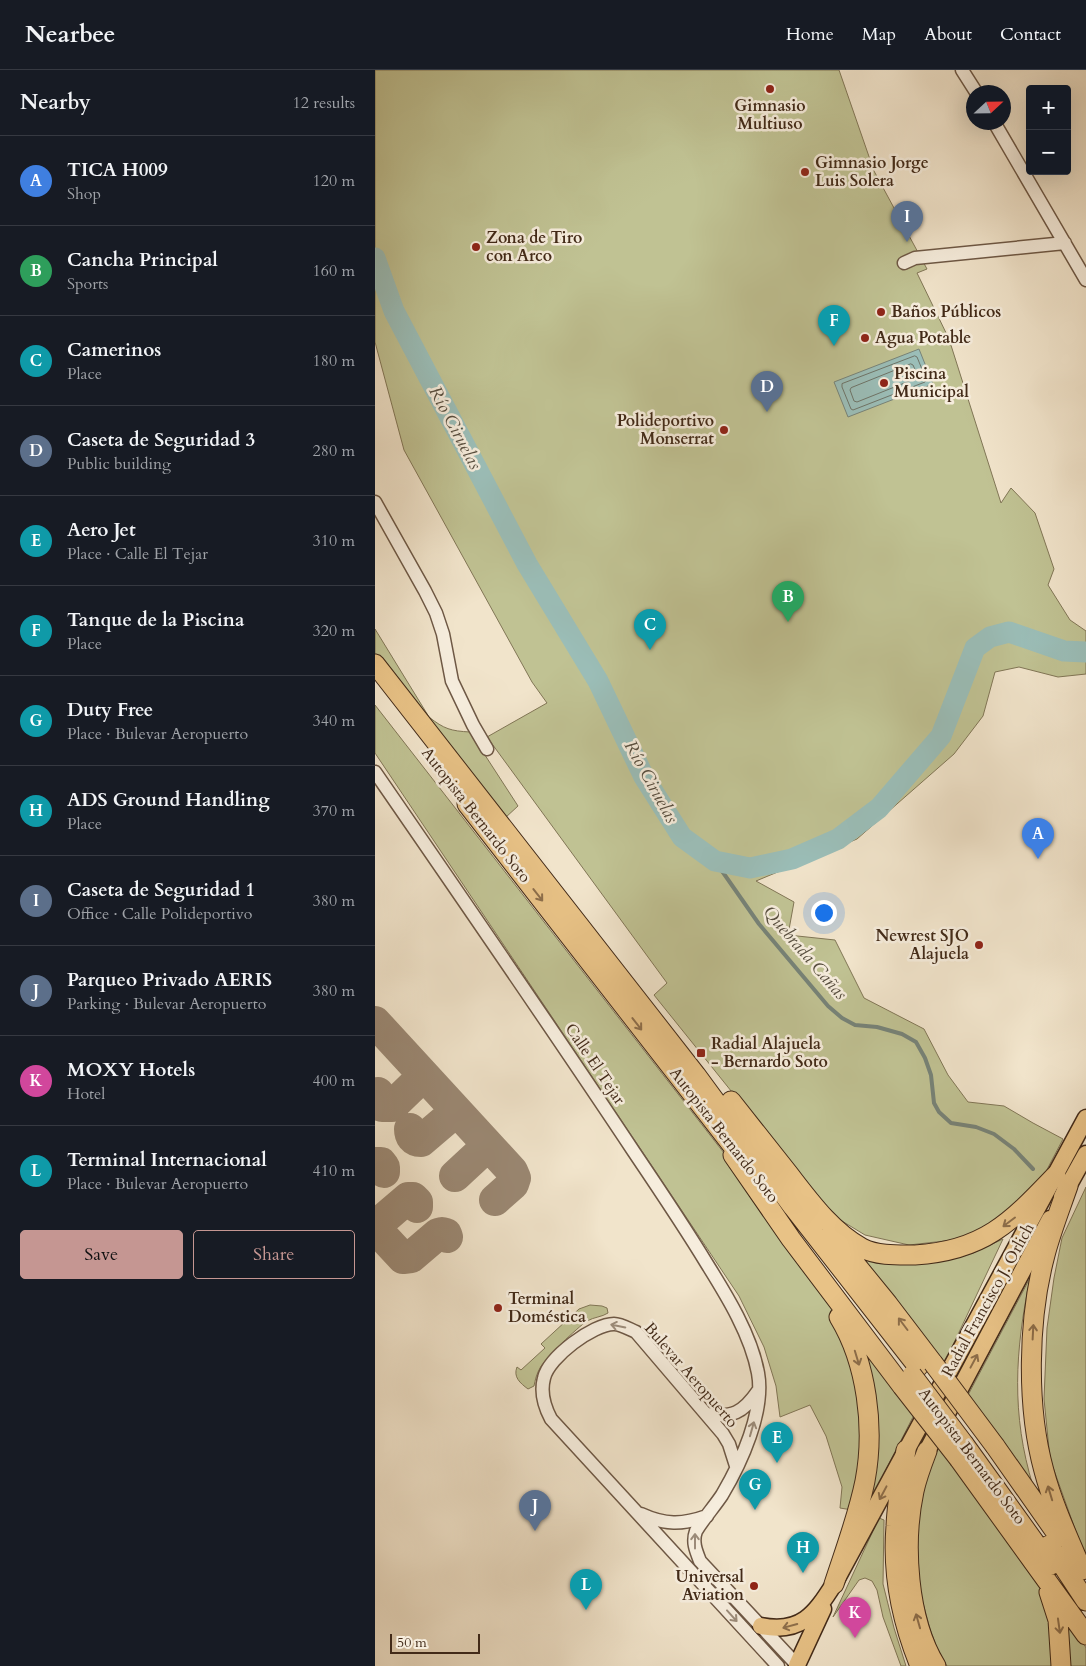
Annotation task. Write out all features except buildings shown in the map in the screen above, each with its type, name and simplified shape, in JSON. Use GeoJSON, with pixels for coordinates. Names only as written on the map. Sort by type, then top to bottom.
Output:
{"type":"FeatureCollection","features":[{"type":"Feature","properties":{"kind":"highway","name":"Autopista Bernardo Soto"},"geometry":{"type":"LineString","coordinates":[[375,664],[493,816],[690,1079]]}},
{"type":"Feature","properties":{"kind":"highway","name":"Autopista Bernardo Soto"},"geometry":{"type":"LineString","coordinates":[[375,685],[793,1207],[916,1373],[964,1446],[1035,1564],[1080,1620]]}},
{"type":"Feature","properties":{"kind":"highway"},"geometry":{"type":"LineString","coordinates":[[493,816],[560,886],[811,1203],[834,1227],[864,1249],[909,1255],[945,1252],[964,1246],[984,1238],[1062,1181]]}},
{"type":"Feature","properties":{"kind":"highway"},"geometry":{"type":"LineString","coordinates":[[690,1079],[844,1326],[855,1352],[867,1399],[868,1452],[859,1506],[834,1584]]}},
{"type":"Feature","properties":{"kind":"highway"},"geometry":{"type":"LineString","coordinates":[[1062,1181],[1041,1274],[1034,1315],[1031,1370],[1038,1446],[1043,1470],[1055,1508],[1084,1574]]}},
{"type":"Feature","properties":{"kind":"highway","name":"Autopista Bernardo Soto"},"geometry":{"type":"LineString","coordinates":[[791,1239],[916,1373],[995,1446],[1084,1574]]}},
{"type":"Feature","properties":{"kind":"highway","name":"Autopista Bernardo Soto"},"geometry":{"type":"LineString","coordinates":[[916,1373],[964,1446],[1031,1535],[1067,1590],[1080,1620]]}},
{"type":"Feature","properties":{"kind":"highway","name":"Autopista Bernardo Soto"},"geometry":{"type":"LineString","coordinates":[[964,1446],[1033,1521],[1086,1601]]}},
{"type":"Feature","properties":{"kind":"highway"},"geometry":{"type":"LineString","coordinates":[[906,1450],[896,1527],[896,1569],[901,1606],[909,1637],[920,1666]]}},
{"type":"Feature","properties":{"kind":"highway"},"geometry":{"type":"LineString","coordinates":[[927,1450],[914,1490],[909,1526],[909,1559],[917,1617],[935,1666]]}},
{"type":"Feature","properties":{"kind":"highway"},"geometry":{"type":"LineString","coordinates":[[1035,1564],[1052,1598],[1057,1614],[1060,1633],[1061,1666]]}},
{"type":"Feature","properties":{"kind":"highway"},"geometry":{"type":"LineString","coordinates":[[1080,1620],[1086,1635]]}},
{"type":"Feature","properties":{"kind":"main road","name":"Radial Francisco J. Orlich"},"geometry":{"type":"LineString","coordinates":[[927,1450],[1062,1181],[1086,1118]]}},
{"type":"Feature","properties":{"kind":"main road","name":"Radial Francisco J. Orlich"},"geometry":{"type":"LineString","coordinates":[[761,1626],[774,1629],[801,1623],[811,1616],[834,1584],[906,1450],[1062,1181],[1085,1157]]}},
{"type":"Feature","properties":{"kind":"main road"},"geometry":{"type":"LineString","coordinates":[[798,1666],[834,1584]]}},
{"type":"Feature","properties":{"kind":"street"},"geometry":{"type":"LineString","coordinates":[[962,70],[971,85]]}},
{"type":"Feature","properties":{"kind":"street"},"geometry":{"type":"LineString","coordinates":[[999,130],[1086,280]]}},
{"type":"Feature","properties":{"kind":"street"},"geometry":{"type":"LineString","coordinates":[[904,263],[915,258],[1065,243]]}},
{"type":"Feature","properties":{"kind":"street"},"geometry":{"type":"LineString","coordinates":[[375,502],[436,613],[443,634],[452,681],[473,725],[487,748]]}},
{"type":"Feature","properties":{"kind":"street","name":"Calle El Tejar"},"geometry":{"type":"LineString","coordinates":[[375,772],[674,1210],[731,1304],[750,1346],[758,1372],[759,1389],[753,1429],[746,1448],[736,1466]]}},
{"type":"Feature","properties":{"kind":"street","name":"Bulevar Aeropuerto"},"geometry":{"type":"LineString","coordinates":[[736,1466],[729,1444],[706,1414],[635,1332],[616,1324],[604,1325],[563,1352],[548,1369],[544,1378],[542,1398],[551,1418],[778,1666]]}},
{"type":"Feature","properties":{"kind":"street"},"geometry":{"type":"LineString","coordinates":[[706,1414],[722,1416],[738,1412],[750,1402],[759,1389]]}},
{"type":"Feature","properties":{"kind":"street"},"geometry":{"type":"LineString","coordinates":[[736,1466],[722,1494],[696,1531],[693,1538],[695,1549],[700,1561],[798,1666]]}},
{"type":"Feature","properties":{"kind":"street"},"geometry":{"type":"LineString","coordinates":[[636,1511],[653,1520],[671,1523],[689,1522],[707,1516]]}},
{"type":"Feature","properties":{"kind":"green space","name":"Polideportivo Monserrat"},"geometry":{"type":"Polygon","coordinates":[[[375,70],[839,70],[874,171],[927,269],[917,273],[949,339],[1001,503],[1011,488],[1035,513],[1054,569],[1048,585],[1070,620],[1086,631],[1086,674],[1058,677],[1019,667],[995,672],[983,716],[954,754],[857,839],[756,881],[794,902],[788,935],[835,940],[864,998],[924,1029],[948,1075],[968,1102],[1004,1106],[1063,1139],[1041,1181],[989,1228],[953,1240],[909,1245],[865,1235],[837,1218],[801,1178],[654,995],[667,983],[487,737],[547,703],[532,682],[404,450],[375,342],[375,70]]]}},
{"type":"Feature","properties":{"kind":"green space"},"geometry":{"type":"Polygon","coordinates":[[[375,629],[429,717],[448,729],[470,732],[518,806],[505,818],[375,654],[375,629]]]}},
{"type":"Feature","properties":{"kind":"green space"},"geometry":{"type":"Polygon","coordinates":[[[375,705],[805,1257],[832,1304],[861,1388],[859,1473],[852,1510],[840,1508],[842,1487],[826,1436],[810,1405],[780,1417],[776,1386],[764,1347],[739,1296],[375,753],[375,705]]]}},
{"type":"Feature","properties":{"kind":"green space"},"geometry":{"type":"Polygon","coordinates":[[[1086,1187],[1086,1554],[1080,1543],[1050,1459],[1044,1399],[1047,1328],[1054,1278],[1062,1238],[1086,1187]]]}},
{"type":"Feature","properties":{"kind":"green space"},"geometry":{"type":"Polygon","coordinates":[[[1003,1239],[944,1364],[861,1256],[943,1260],[973,1253],[1003,1239]]]}},
{"type":"Feature","properties":{"kind":"green space"},"geometry":{"type":"Polygon","coordinates":[[[1030,1278],[1021,1331],[1018,1408],[1026,1459],[1033,1486],[968,1395],[1030,1278]]]}},
{"type":"Feature","properties":{"kind":"green space"},"geometry":{"type":"Polygon","coordinates":[[[590,1305],[607,1308],[608,1313],[587,1321],[569,1336],[543,1363],[534,1386],[528,1389],[517,1377],[517,1367],[521,1370],[545,1348],[541,1344],[579,1309],[590,1305]]]}},
{"type":"Feature","properties":{"kind":"green space"},"geometry":{"type":"Polygon","coordinates":[[[859,1341],[915,1413],[874,1493],[858,1531],[877,1467],[876,1434],[859,1341]]]}},
{"type":"Feature","properties":{"kind":"green space"},"geometry":{"type":"Polygon","coordinates":[[[938,1442],[1042,1590],[1051,1626],[1052,1666],[947,1666],[938,1651],[930,1629],[916,1572],[917,1508],[938,1442]]]}},
{"type":"Feature","properties":{"kind":"green space"},"geometry":{"type":"Polygon","coordinates":[[[879,1518],[884,1520],[883,1584],[906,1666],[901,1666],[883,1617],[877,1590],[872,1581],[865,1578],[859,1580],[833,1617],[879,1518]]]}},
{"type":"Feature","properties":{"kind":"green space"},"geometry":{"type":"Polygon","coordinates":[[[1060,1605],[1086,1648],[1086,1666],[1065,1666],[1060,1605]]]}},
{"type":"Feature","properties":{"kind":"water","name":"Piscina Municipal"},"geometry":{"type":"Polygon","coordinates":[[[919,349],[933,384],[848,417],[834,382],[919,349]]]}},
{"type":"Feature","properties":{"kind":"waterway","name":"Río Ciruelas"},"geometry":{"type":"LineString","coordinates":[[375,258],[394,311],[527,564],[598,681],[644,777],[682,837],[715,861],[750,868],[792,859],[838,839],[879,808],[941,736],[975,648],[990,637],[1009,632],[1064,651],[1086,652]]}},
{"type":"Feature","properties":{"kind":"waterway","name":"Quebrada Cañas"},"geometry":{"type":"LineString","coordinates":[[715,861],[759,924],[828,1006],[842,1018],[855,1025],[877,1027],[902,1034],[916,1042],[925,1058],[931,1075],[934,1103],[939,1112],[951,1123],[976,1127],[994,1134],[1014,1149],[1033,1169]]}},
{"type":"Feature","properties":{"kind":"taxiway"},"geometry":{"type":"LineString","coordinates":[[375,1022],[512,1171],[515,1178],[513,1184],[495,1200]]}},
{"type":"Feature","properties":{"kind":"taxiway"},"geometry":{"type":"LineString","coordinates":[[378,1093],[382,1106],[392,1106],[420,1079],[418,1069]]}},
{"type":"Feature","properties":{"kind":"taxiway"},"geometry":{"type":"LineString","coordinates":[[410,1129],[413,1138],[421,1141],[448,1118],[452,1110],[451,1105]]}},
{"type":"Feature","properties":{"kind":"taxiway"},"geometry":{"type":"LineString","coordinates":[[455,1176],[483,1150],[484,1141]]}},
{"type":"Feature","properties":{"kind":"taxiway"},"geometry":{"type":"LineString","coordinates":[[375,1163],[381,1163],[384,1167],[384,1172]]}},
{"type":"Feature","properties":{"kind":"taxiway"},"geometry":{"type":"LineString","coordinates":[[375,1223],[379,1223],[408,1198],[413,1198],[417,1202],[417,1207]]}},
{"type":"Feature","properties":{"kind":"taxiway"},"geometry":{"type":"LineString","coordinates":[[375,1228],[403,1258],[411,1257],[438,1234],[446,1234],[447,1237]]}},
{"type":"Feature","properties":{"kind":"place","name":"Gimnasio Multiuso"},"geometry":{"type":"Point","coordinates":[770,89]}},
{"type":"Feature","properties":{"kind":"place","name":"Gimnasio Jorge Luis Solera"},"geometry":{"type":"Point","coordinates":[805,172]}},
{"type":"Feature","properties":{"kind":"place","name":"Caseta de Seguridad 1"},"geometry":{"type":"Point","coordinates":[907,242]}},
{"type":"Feature","properties":{"kind":"place","name":"Zona de Tiro con Arco"},"geometry":{"type":"Point","coordinates":[476,247]}},
{"type":"Feature","properties":{"kind":"place","name":"Baños Públicos"},"geometry":{"type":"Point","coordinates":[881,312]}},
{"type":"Feature","properties":{"kind":"place","name":"Agua Potable"},"geometry":{"type":"Point","coordinates":[865,338]}},
{"type":"Feature","properties":{"kind":"place","name":"Tanque de la Piscina"},"geometry":{"type":"Point","coordinates":[834,346]}},
{"type":"Feature","properties":{"kind":"place","name":"Piscina Municipal"},"geometry":{"type":"Point","coordinates":[884,383]}},
{"type":"Feature","properties":{"kind":"place","name":"Caseta de Seguridad 3"},"geometry":{"type":"Point","coordinates":[767,412]}},
{"type":"Feature","properties":{"kind":"place","name":"Polideportivo Monserrat"},"geometry":{"type":"Point","coordinates":[724,430]}},
{"type":"Feature","properties":{"kind":"place","name":"Cancha Principal"},"geometry":{"type":"Point","coordinates":[788,622]}},
{"type":"Feature","properties":{"kind":"place","name":"Camerinos"},"geometry":{"type":"Point","coordinates":[650,650]}},
{"type":"Feature","properties":{"kind":"place","name":"TICA H009"},"geometry":{"type":"Point","coordinates":[1038,859]}},
{"type":"Feature","properties":{"kind":"place","name":"Newrest SJO Alajuela"},"geometry":{"type":"Point","coordinates":[979,945]}},
{"type":"Feature","properties":{"kind":"place","name":"Radial Alajuela - Bernardo Soto"},"geometry":{"type":"Point","coordinates":[701,1053]}},
{"type":"Feature","properties":{"kind":"place","name":"Terminal Doméstica"},"geometry":{"type":"Point","coordinates":[498,1308]}},
{"type":"Feature","properties":{"kind":"place","name":"Aero Jet"},"geometry":{"type":"Point","coordinates":[777,1463]}},
{"type":"Feature","properties":{"kind":"place","name":"Duty Free"},"geometry":{"type":"Point","coordinates":[755,1510]}},
{"type":"Feature","properties":{"kind":"place","name":"Parqueo Privado AERIS"},"geometry":{"type":"Point","coordinates":[535,1531]}},
{"type":"Feature","properties":{"kind":"place","name":"ADS Ground Handling"},"geometry":{"type":"Point","coordinates":[803,1573]}},
{"type":"Feature","properties":{"kind":"place","name":"Universal Aviation"},"geometry":{"type":"Point","coordinates":[754,1586]}},
{"type":"Feature","properties":{"kind":"place","name":"Terminal Internacional"},"geometry":{"type":"Point","coordinates":[586,1610]}},
{"type":"Feature","properties":{"kind":"place","name":"MOXY Hotels"},"geometry":{"type":"Point","coordinates":[855,1638]}}]}
